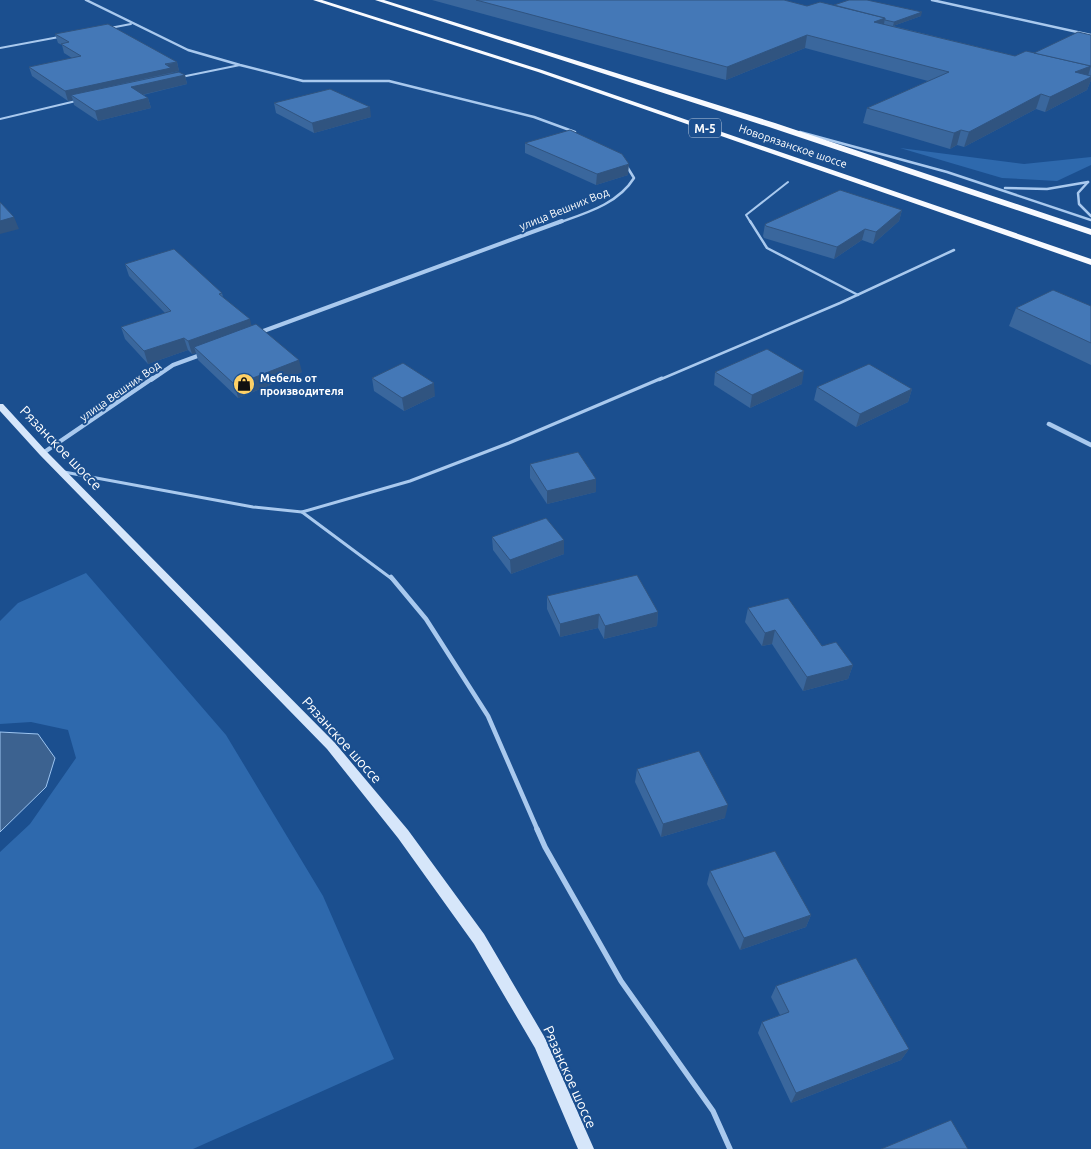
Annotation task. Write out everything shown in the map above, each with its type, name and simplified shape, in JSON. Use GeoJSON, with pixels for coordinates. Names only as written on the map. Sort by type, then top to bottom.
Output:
{"type":"FeatureCollection","features":[{"type":"Feature","properties":{"kind":"highway","name":"Новорязанское шоссе"},"geometry":{"type":"LineString","coordinates":[[316,0],[558,78],[1091,262]]}},
{"type":"Feature","properties":{"kind":"highway","name":"Новорязанское шоссе"},"geometry":{"type":"LineString","coordinates":[[378,0],[772,125],[1091,232]]}},
{"type":"Feature","properties":{"kind":"main road","name":"Рязанское шоссе"},"geometry":{"type":"LineString","coordinates":[[1,408],[42,453],[62,471],[331,746],[403,834],[479,939],[540,1043],[586,1149]]}},
{"type":"Feature","properties":{"kind":"street"},"geometry":{"type":"LineString","coordinates":[[86,0],[131,24],[188,50],[240,65],[303,80],[389,81],[534,118],[578,134]]}},
{"type":"Feature","properties":{"kind":"street"},"geometry":{"type":"LineString","coordinates":[[932,0],[1091,35]]}},
{"type":"Feature","properties":{"kind":"street"},"geometry":{"type":"LineString","coordinates":[[772,125],[875,150],[1091,218]]}},
{"type":"Feature","properties":{"kind":"street","name":"улица Вешних Вод"},"geometry":{"type":"LineString","coordinates":[[255,335],[558,223],[610,201],[629,189],[634,178],[622,160]]}},
{"type":"Feature","properties":{"kind":"street"},"geometry":{"type":"LineString","coordinates":[[994,186],[1030,191],[1062,188],[1090,181]]}},
{"type":"Feature","properties":{"kind":"street"},"geometry":{"type":"LineString","coordinates":[[1090,181],[1078,193],[1078,199],[1079,204],[1091,218]]}},
{"type":"Feature","properties":{"kind":"street","name":"улица Вешних Вод"},"geometry":{"type":"LineString","coordinates":[[42,453],[173,365],[209,351]]}},
{"type":"Feature","properties":{"kind":"street"},"geometry":{"type":"LineString","coordinates":[[1049,424],[1091,445]]}},
{"type":"Feature","properties":{"kind":"lane"},"geometry":{"type":"LineString","coordinates":[[103,29],[131,24]]}},
{"type":"Feature","properties":{"kind":"lane"},"geometry":{"type":"LineString","coordinates":[[0,48],[65,36]]}},
{"type":"Feature","properties":{"kind":"lane"},"geometry":{"type":"LineString","coordinates":[[177,78],[240,65]]}},
{"type":"Feature","properties":{"kind":"lane"},"geometry":{"type":"LineString","coordinates":[[0,119],[84,100]]}},
{"type":"Feature","properties":{"kind":"lane"},"geometry":{"type":"LineString","coordinates":[[788,182],[746,215],[766,248],[858,295]]}},
{"type":"Feature","properties":{"kind":"lane"},"geometry":{"type":"LineString","coordinates":[[62,471],[253,507],[302,512],[410,481],[509,443],[858,295],[954,250]]}},
{"type":"Feature","properties":{"kind":"lane"},"geometry":{"type":"LineString","coordinates":[[302,512],[388,574],[426,619],[488,716],[546,847],[581,912],[621,981],[713,1111],[730,1149]]}},
{"type":"Feature","properties":{"kind":"shaded area"},"geometry":{"type":"Polygon","coordinates":[[[900,148],[1024,164],[1091,157],[1091,165],[1057,181],[1002,178],[900,148]]]}},
{"type":"Feature","properties":{"kind":"shaded area"},"geometry":{"type":"Polygon","coordinates":[[[86,573],[226,735],[323,896],[394,1059],[193,1149],[0,1149],[0,852],[30,824],[76,758],[68,730],[31,722],[0,724],[0,621],[18,603],[86,573]]]}},
{"type":"Feature","properties":{"kind":"shaded area"},"geometry":{"type":"Polygon","coordinates":[[[0,732],[38,734],[55,758],[46,787],[0,832],[0,732]]]}},
{"type":"Feature","properties":{"kind":"building"},"geometry":{"type":"Polygon","coordinates":[[[476,0],[784,0],[807,6],[820,2],[885,18],[874,22],[1015,56],[1026,51],[1091,66],[1075,72],[1091,77],[1050,97],[1041,94],[969,132],[961,130],[954,133],[867,108],[949,72],[807,35],[727,67],[476,0]]]}},
{"type":"Feature","properties":{"kind":"building"},"geometry":{"type":"Polygon","coordinates":[[[849,0],[867,0],[922,12],[894,22],[834,5],[849,0]]]}},
{"type":"Feature","properties":{"kind":"building"},"geometry":{"type":"Polygon","coordinates":[[[108,24],[177,62],[165,64],[171,68],[65,91],[29,67],[81,56],[61,44],[69,42],[55,34],[108,24]]]}},
{"type":"Feature","properties":{"kind":"building"},"geometry":{"type":"Polygon","coordinates":[[[1078,32],[1091,35],[1091,66],[1034,53],[1078,32]]]}},
{"type":"Feature","properties":{"kind":"building"},"geometry":{"type":"Polygon","coordinates":[[[179,72],[185,75],[131,87],[148,98],[95,111],[71,95],[179,72]]]}},
{"type":"Feature","properties":{"kind":"building"},"geometry":{"type":"Polygon","coordinates":[[[330,89],[370,107],[312,123],[274,103],[330,89]]]}},
{"type":"Feature","properties":{"kind":"building"},"geometry":{"type":"Polygon","coordinates":[[[570,130],[622,154],[629,164],[597,174],[525,143],[570,130]]]}},
{"type":"Feature","properties":{"kind":"building"},"geometry":{"type":"Polygon","coordinates":[[[840,190],[902,210],[876,232],[865,229],[837,247],[766,226],[765,224],[840,190]]]}},
{"type":"Feature","properties":{"kind":"building"},"geometry":{"type":"Polygon","coordinates":[[[0,202],[14,217],[0,221],[0,202]]]}},
{"type":"Feature","properties":{"kind":"building"},"geometry":{"type":"Polygon","coordinates":[[[174,249],[222,293],[219,294],[250,319],[188,341],[184,338],[144,351],[121,327],[171,311],[125,264],[174,249]]]}},
{"type":"Feature","properties":{"kind":"building"},"geometry":{"type":"Polygon","coordinates":[[[1053,290],[1091,306],[1091,343],[1016,308],[1053,290]]]}},
{"type":"Feature","properties":{"kind":"building"},"geometry":{"type":"Polygon","coordinates":[[[256,324],[299,360],[235,385],[194,347],[256,324]]]}},
{"type":"Feature","properties":{"kind":"building"},"geometry":{"type":"Polygon","coordinates":[[[767,349],[804,371],[752,395],[715,372],[767,349]]]}},
{"type":"Feature","properties":{"kind":"building"},"geometry":{"type":"Polygon","coordinates":[[[403,363],[434,383],[402,398],[372,378],[403,363]]]}},
{"type":"Feature","properties":{"kind":"building"},"geometry":{"type":"Polygon","coordinates":[[[869,364],[912,389],[860,414],[817,387],[869,364]]]}},
{"type":"Feature","properties":{"kind":"building"},"geometry":{"type":"Polygon","coordinates":[[[578,452],[596,479],[547,491],[530,464],[578,452]]]}},
{"type":"Feature","properties":{"kind":"building"},"geometry":{"type":"Polygon","coordinates":[[[546,518],[564,540],[510,560],[492,537],[546,518]]]}},
{"type":"Feature","properties":{"kind":"building"},"geometry":{"type":"Polygon","coordinates":[[[637,575],[658,612],[605,626],[599,614],[560,624],[547,596],[637,575]]]}},
{"type":"Feature","properties":{"kind":"building"},"geometry":{"type":"Polygon","coordinates":[[[788,598],[822,646],[836,642],[853,665],[807,677],[775,630],[765,633],[748,608],[788,598]]]}},
{"type":"Feature","properties":{"kind":"building"},"geometry":{"type":"Polygon","coordinates":[[[699,751],[728,805],[663,824],[637,769],[699,751]]]}},
{"type":"Feature","properties":{"kind":"building"},"geometry":{"type":"Polygon","coordinates":[[[775,851],[811,915],[744,938],[710,871],[775,851]]]}},
{"type":"Feature","properties":{"kind":"building"},"geometry":{"type":"Polygon","coordinates":[[[856,958],[909,1049],[796,1093],[762,1022],[789,1012],[776,986],[856,958]]]}},
{"type":"Feature","properties":{"kind":"building"},"geometry":{"type":"Polygon","coordinates":[[[951,1120],[968,1149],[881,1149],[951,1120]]]}},
{"type":"Feature","properties":{"kind":"place","name":"Мебель от производителя"},"geometry":{"type":"Point","coordinates":[244,384]}}]}
